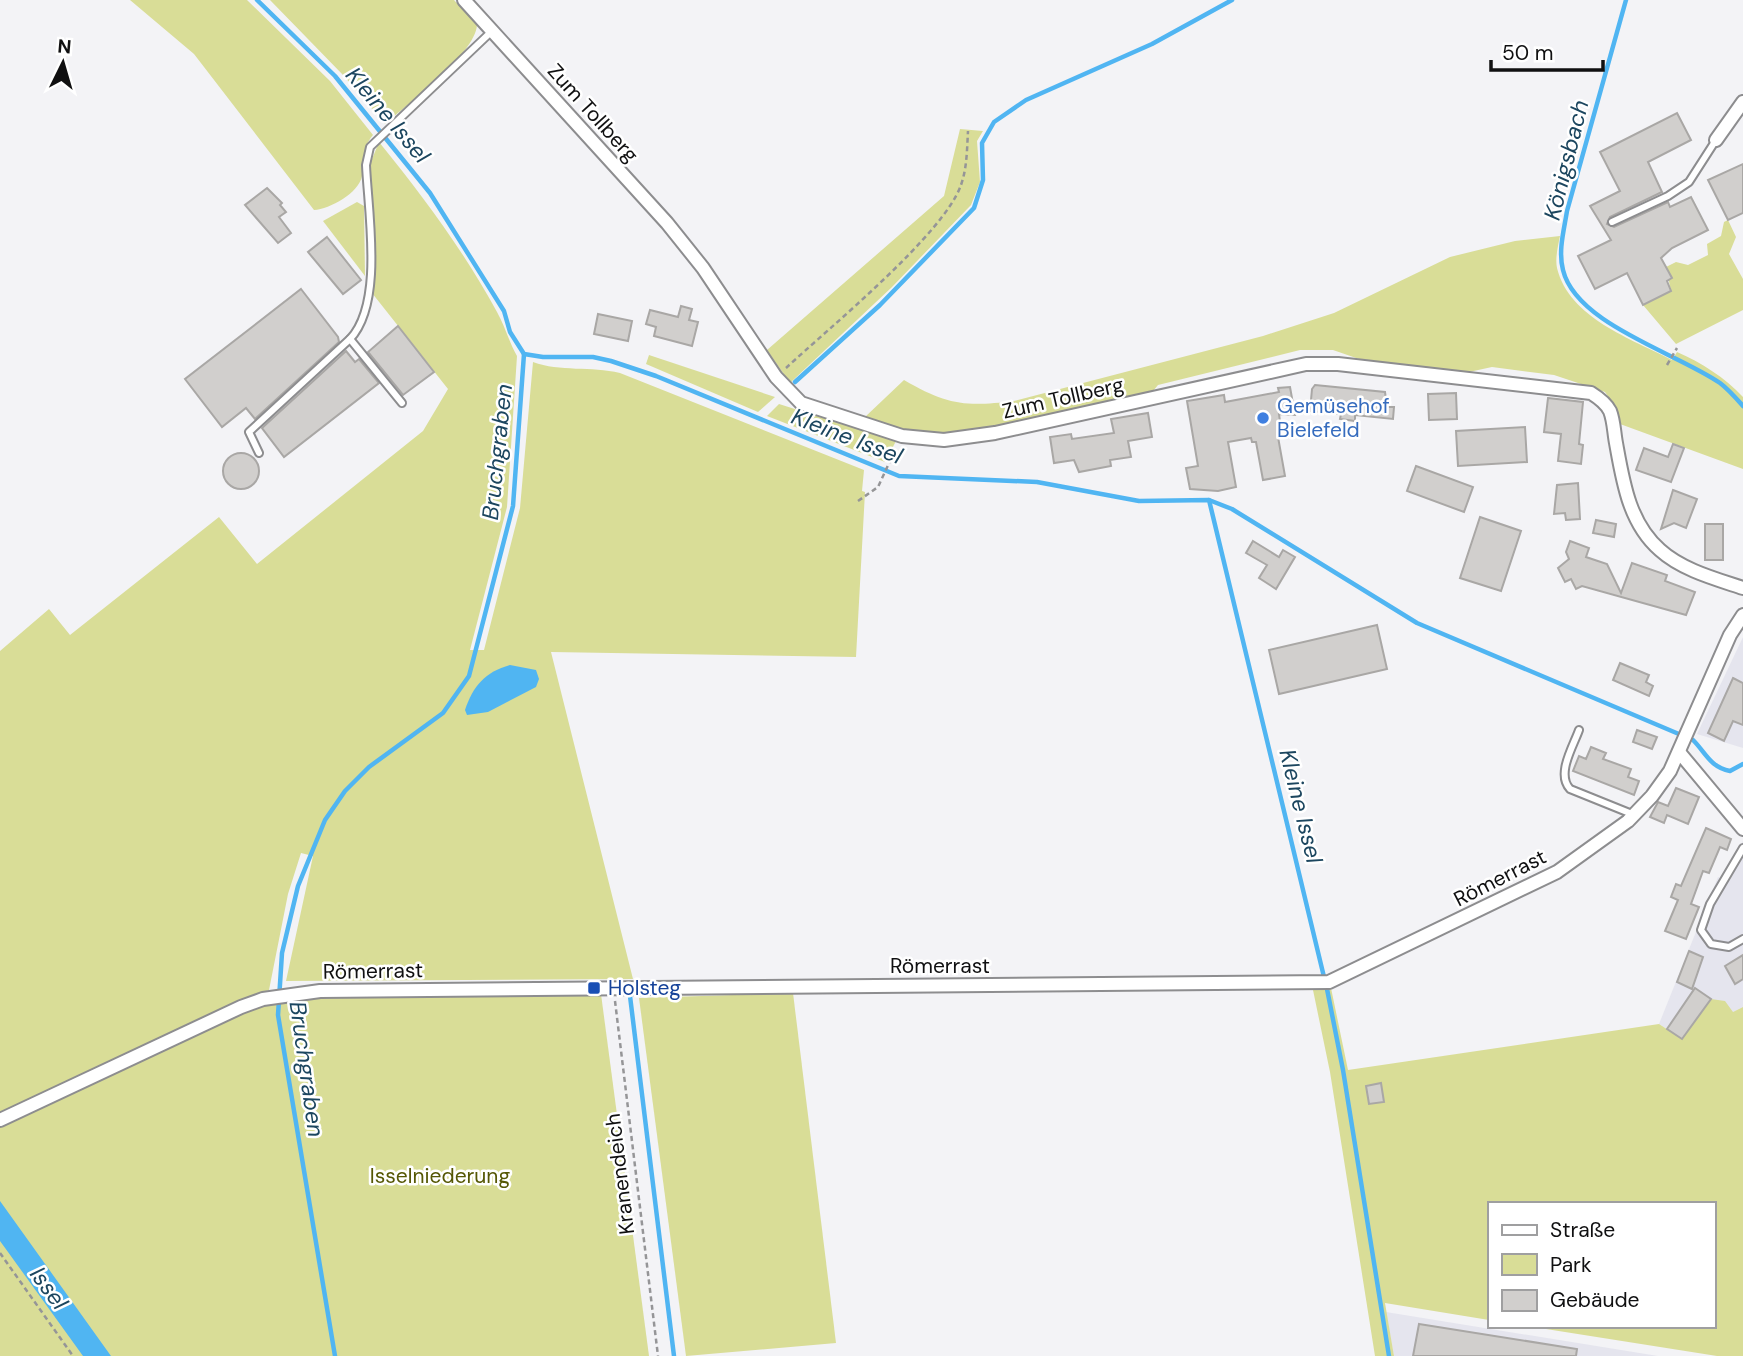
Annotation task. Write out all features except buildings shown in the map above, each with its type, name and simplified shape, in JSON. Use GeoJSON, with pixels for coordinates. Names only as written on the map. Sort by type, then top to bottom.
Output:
{"type":"FeatureCollection","features":[{"type":"Feature","properties":{"kind":"street","name":"Zum Tollberg"},"geometry":{"type":"LineString","coordinates":[[464,0],[667,223],[703,268],[776,377],[801,403],[902,436],[944,440],[995,433],[1306,363],[1591,393],[1603,401],[1610,412],[1622,479],[1631,508],[1643,531],[1661,552],[1706,576],[1743,588]]}},
{"type":"Feature","properties":{"kind":"street"},"geometry":{"type":"LineString","coordinates":[[1716,140],[1743,102]]}},
{"type":"Feature","properties":{"kind":"street","name":"Römerrast"},"geometry":{"type":"LineString","coordinates":[[0,1120],[263,999],[320,990],[1329,982],[1557,872],[1604,841],[1634,815],[1664,780],[1730,635],[1743,615]]}},
{"type":"Feature","properties":{"kind":"street"},"geometry":{"type":"LineString","coordinates":[[1681,747],[1743,829]]}},
{"type":"Feature","properties":{"kind":"lane"},"geometry":{"type":"LineString","coordinates":[[259,453],[249,432],[350,339],[362,321],[367,302],[370,241],[366,165],[370,147],[492,31]]}},
{"type":"Feature","properties":{"kind":"lane"},"geometry":{"type":"LineString","coordinates":[[1612,222],[1668,196],[1689,182],[1716,140]]}},
{"type":"Feature","properties":{"kind":"lane"},"geometry":{"type":"LineString","coordinates":[[350,339],[402,403]]}},
{"type":"Feature","properties":{"kind":"lane"},"geometry":{"type":"LineString","coordinates":[[1579,730],[1564,773],[1566,785],[1634,815]]}},
{"type":"Feature","properties":{"kind":"lane"},"geometry":{"type":"LineString","coordinates":[[1743,848],[1710,904],[1701,930],[1711,944],[1729,947],[1743,939]]}},
{"type":"Feature","properties":{"kind":"path"},"geometry":{"type":"LineString","coordinates":[[776,377],[919,243],[948,211],[961,186],[968,131]]}},
{"type":"Feature","properties":{"kind":"path"},"geometry":{"type":"LineString","coordinates":[[1667,365],[1676,350]]}},
{"type":"Feature","properties":{"kind":"path"},"geometry":{"type":"LineString","coordinates":[[858,501],[873,494],[889,463]]}},
{"type":"Feature","properties":{"kind":"path","name":"Kranendeich"},"geometry":{"type":"LineString","coordinates":[[614,988],[658,1356]]}},
{"type":"Feature","properties":{"kind":"path"},"geometry":{"type":"LineString","coordinates":[[0,1253],[73,1356]]}},
{"type":"Feature","properties":{"kind":"shaded area"},"geometry":{"type":"Polygon","coordinates":[[[1743,637],[1743,748],[1697,734],[1743,637]]]}},
{"type":"Feature","properties":{"kind":"shaded area"},"geometry":{"type":"Polygon","coordinates":[[[1743,841],[1743,1007],[1682,1039],[1659,1024],[1718,877],[1727,881],[1743,841]]]}},
{"type":"Feature","properties":{"kind":"shaded area"},"geometry":{"type":"Polygon","coordinates":[[[1386,1312],[1658,1356],[1394,1356],[1386,1312]]]}},
{"type":"Feature","properties":{"kind":"green space"},"geometry":{"type":"Polygon","coordinates":[[[130,0],[247,0],[330,81],[373,135],[367,145],[360,182],[350,194],[335,203],[314,210],[194,54],[130,0]]]}},
{"type":"Feature","properties":{"kind":"green space"},"geometry":{"type":"Polygon","coordinates":[[[270,0],[454,0],[477,25],[465,50],[453,64],[385,124],[344,76],[270,0]]]}},
{"type":"Feature","properties":{"kind":"green space"},"geometry":{"type":"Polygon","coordinates":[[[960,129],[983,131],[977,141],[980,182],[971,205],[892,287],[790,383],[767,350],[944,196],[960,129]]]}},
{"type":"Feature","properties":{"kind":"green space"},"geometry":{"type":"Polygon","coordinates":[[[379,142],[457,245],[500,317],[517,356],[507,507],[470,650],[484,650],[520,508],[533,362],[554,367],[620,373],[864,470],[856,657],[551,652],[633,979],[286,981],[313,856],[301,853],[288,894],[269,990],[212,1013],[0,1114],[0,651],[49,609],[70,635],[219,517],[257,564],[423,431],[448,389],[372,293],[370,164],[379,142]]]}},
{"type":"Feature","properties":{"kind":"green space"},"geometry":{"type":"Polygon","coordinates":[[[357,202],[364,206],[365,276],[323,221],[357,202]]]}},
{"type":"Feature","properties":{"kind":"green space"},"geometry":{"type":"Polygon","coordinates":[[[1728,220],[1736,237],[1729,254],[1743,279],[1743,310],[1676,344],[1643,305],[1671,291],[1666,267],[1676,262],[1688,265],[1708,255],[1707,244],[1721,236],[1724,222],[1728,220]]]}},
{"type":"Feature","properties":{"kind":"green space"},"geometry":{"type":"Polygon","coordinates":[[[1560,236],[1557,268],[1574,301],[1588,314],[1621,335],[1672,360],[1677,352],[1695,361],[1720,377],[1743,397],[1743,469],[1620,424],[1616,408],[1605,392],[1554,375],[1492,367],[1469,372],[1359,359],[1333,350],[1300,350],[1158,385],[1153,391],[995,427],[938,434],[905,430],[865,417],[904,380],[932,395],[957,402],[982,404],[1014,401],[1263,336],[1334,313],[1450,257],[1515,241],[1560,236]]]}},
{"type":"Feature","properties":{"kind":"green space"},"geometry":{"type":"Polygon","coordinates":[[[649,355],[775,397],[758,412],[646,364],[649,355]]]}},
{"type":"Feature","properties":{"kind":"green space"},"geometry":{"type":"Polygon","coordinates":[[[779,404],[896,441],[885,462],[767,416],[779,404]]]}},
{"type":"Feature","properties":{"kind":"green space"},"geometry":{"type":"Polygon","coordinates":[[[1331,988],[1348,1070],[1659,1024],[1682,1039],[1711,999],[1725,1001],[1733,1012],[1743,1007],[1743,1356],[1717,1356],[1540,1328],[1715,1328],[1715,1202],[1488,1202],[1488,1320],[1385,1303],[1394,1356],[1375,1356],[1330,1072],[1313,990],[1331,988]]]}},
{"type":"Feature","properties":{"kind":"green space"},"geometry":{"type":"Polygon","coordinates":[[[793,993],[836,1343],[686,1356],[639,998],[793,993]]]}},
{"type":"Feature","properties":{"kind":"green space","name":"Isselniederung"},"geometry":{"type":"Polygon","coordinates":[[[601,994],[649,1356],[0,1356],[0,1125],[253,1005],[277,999],[601,994]]]}},
{"type":"Feature","properties":{"kind":"water"},"geometry":{"type":"Polygon","coordinates":[[[510,665],[536,670],[539,679],[536,687],[488,712],[467,715],[465,710],[468,701],[481,681],[510,665]]]}},
{"type":"Feature","properties":{"kind":"water","name":"Issel"},"geometry":{"type":"Polygon","coordinates":[[[0,1201],[111,1356],[83,1356],[0,1241],[0,1201]]]}},
{"type":"Feature","properties":{"kind":"waterway","name":"Kleine Issel"},"geometry":{"type":"LineString","coordinates":[[257,0],[335,76],[430,193],[504,311],[510,332],[524,354],[543,357],[593,357],[611,361],[656,376],[899,476],[1037,482],[1139,501],[1209,500],[1324,977]]}},
{"type":"Feature","properties":{"kind":"waterway"},"geometry":{"type":"LineString","coordinates":[[795,382],[880,305],[974,208],[983,180],[982,143],[994,122],[1026,100],[1152,44],[1232,0]]}},
{"type":"Feature","properties":{"kind":"waterway","name":"Königsbach"},"geometry":{"type":"LineString","coordinates":[[1626,0],[1567,211],[1561,248],[1563,270],[1572,289],[1607,322],[1720,383],[1743,406]]}},
{"type":"Feature","properties":{"kind":"waterway","name":"Bruchgraben"},"geometry":{"type":"LineString","coordinates":[[335,1356],[278,1015],[282,953],[298,886],[325,820],[345,791],[369,767],[443,713],[469,676],[513,506],[524,354]]}},
{"type":"Feature","properties":{"kind":"waterway"},"geometry":{"type":"LineString","coordinates":[[1209,500],[1232,509],[1417,623],[1693,740],[1713,763],[1723,769],[1730,771],[1743,764]]}},
{"type":"Feature","properties":{"kind":"waterway","name":"Kleine Issel"},"geometry":{"type":"LineString","coordinates":[[1327,989],[1343,1070],[1389,1356]]}},
{"type":"Feature","properties":{"kind":"waterway"},"geometry":{"type":"LineString","coordinates":[[630,996],[674,1356]]}},
{"type":"Feature","properties":{"kind":"place","name":"Gemüsehof Bielefeld"},"geometry":{"type":"Point","coordinates":[1263,418]}},
{"type":"Feature","properties":{"kind":"place","name":"Holsteg"},"geometry":{"type":"Point","coordinates":[594,988]}}]}
